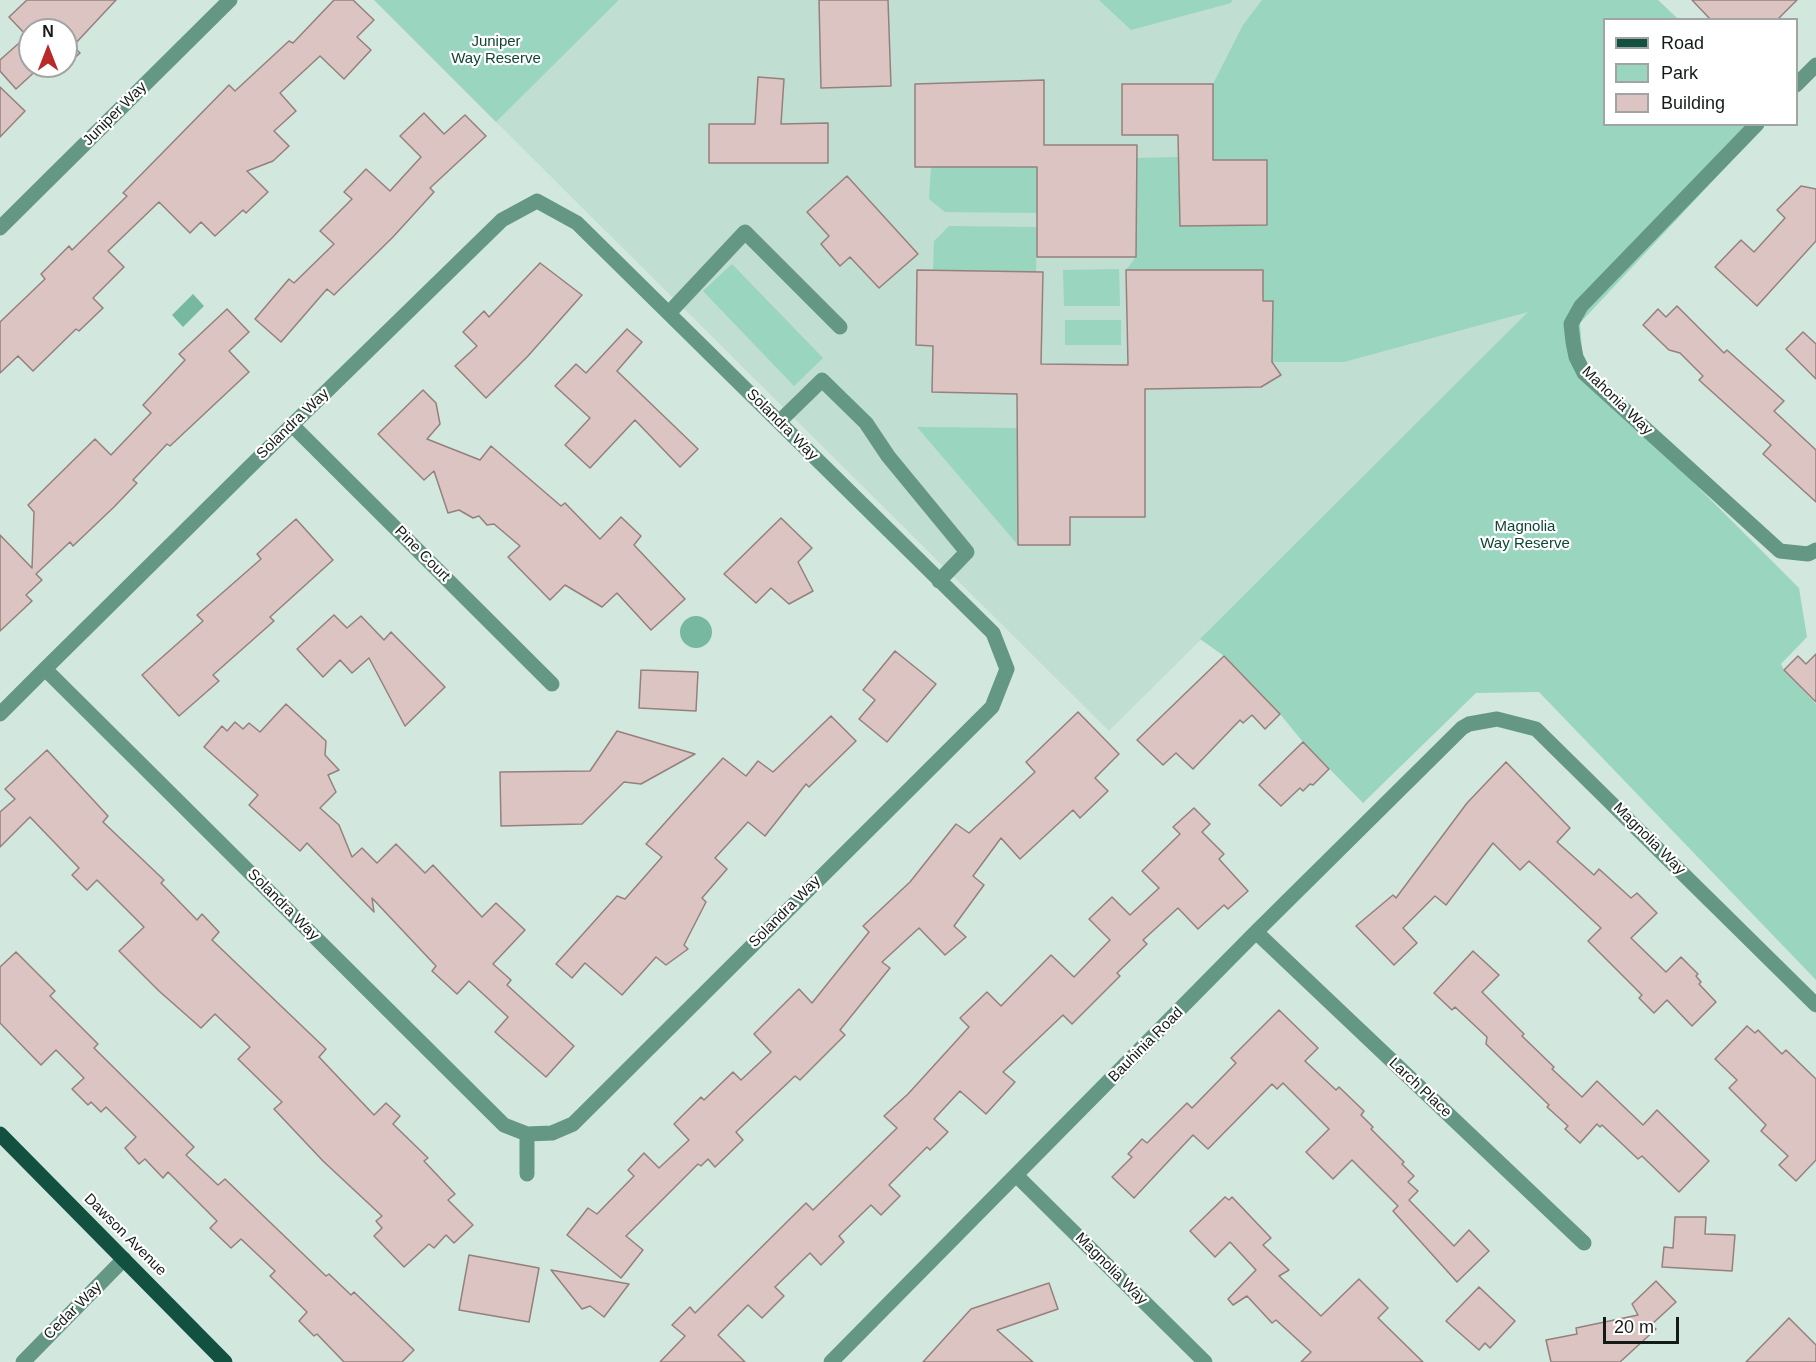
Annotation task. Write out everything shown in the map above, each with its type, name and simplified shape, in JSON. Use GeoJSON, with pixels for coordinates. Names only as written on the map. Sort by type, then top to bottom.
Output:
{"type":"FeatureCollection","features":[{"type":"Feature","properties":{"kind":"main road","name":"Dawson Avenue"},"geometry":{"type":"LineString","coordinates":[[0,1134],[225,1362]]}},
{"type":"Feature","properties":{"kind":"street","name":"Juniper Way"},"geometry":{"type":"LineString","coordinates":[[0,228],[230,0]]}},
{"type":"Feature","properties":{"kind":"street"},"geometry":{"type":"LineString","coordinates":[[1798,84],[1816,66]]}},
{"type":"Feature","properties":{"kind":"street","name":"Mahonia Way"},"geometry":{"type":"LineString","coordinates":[[1755,126],[1581,306],[1571,324],[1573,342],[1576,357],[1584,373],[1780,551],[1808,554],[1816,550]]}},
{"type":"Feature","properties":{"kind":"street","name":"Solandra Way"},"geometry":{"type":"LineString","coordinates":[[0,714],[45,669],[292,425],[502,219],[537,201],[577,223],[993,633],[1007,669],[992,707],[573,1124],[552,1133],[526,1134],[504,1125],[45,669]]}},
{"type":"Feature","properties":{"kind":"street"},"geometry":{"type":"LineString","coordinates":[[669,313],[746,232],[840,327]]}},
{"type":"Feature","properties":{"kind":"street"},"geometry":{"type":"LineString","coordinates":[[779,422],[822,380],[866,423],[888,456],[967,552],[939,581]]}},
{"type":"Feature","properties":{"kind":"street","name":"Pine Court"},"geometry":{"type":"LineString","coordinates":[[292,425],[552,684]]}},
{"type":"Feature","properties":{"kind":"street","name":"Magnolia Way"},"geometry":{"type":"LineString","coordinates":[[1462,728],[1476,721],[1497,719],[1536,729],[1816,1005]]}},
{"type":"Feature","properties":{"kind":"street","name":"Bauhinia Road"},"geometry":{"type":"LineString","coordinates":[[831,1362],[1256,932],[1462,728]]}},
{"type":"Feature","properties":{"kind":"street","name":"Larch Place"},"geometry":{"type":"LineString","coordinates":[[1256,932],[1584,1243]]}},
{"type":"Feature","properties":{"kind":"street"},"geometry":{"type":"LineString","coordinates":[[526,1134],[526,1174]]}},
{"type":"Feature","properties":{"kind":"street","name":"Magnolia Way"},"geometry":{"type":"LineString","coordinates":[[1017,1176],[1204,1362]]}},
{"type":"Feature","properties":{"kind":"street","name":"Cedar Way"},"geometry":{"type":"LineString","coordinates":[[23,1362],[124,1259]]}},
{"type":"Feature","properties":{"kind":"shaded area"},"geometry":{"type":"Polygon","coordinates":[[[619,0],[1658,0],[1677,18],[1603,18],[1603,126],[1717,126],[1109,731],[496,122],[619,0]]]}},
{"type":"Feature","properties":{"kind":"shaded area"},"geometry":{"type":"Polygon","coordinates":[[[193,294],[204,306],[183,327],[172,315],[193,294]]]}},
{"type":"Feature","properties":{"kind":"shaded area"},"geometry":{"type":"Polygon","coordinates":[[[696,616],[707,621],[712,632],[707,643],[696,648],[685,643],[680,632],[685,621],[696,616]]]}},
{"type":"Feature","properties":{"kind":"green space","name":"Juniper Way Reserve"},"geometry":{"type":"Polygon","coordinates":[[[374,0],[619,0],[496,122],[374,0]]]}},
{"type":"Feature","properties":{"kind":"green space"},"geometry":{"type":"Polygon","coordinates":[[[1099,0],[1232,0],[1231,3],[1131,30],[1099,0]]]}},
{"type":"Feature","properties":{"kind":"green space","name":"Magnolia Way Reserve"},"geometry":{"type":"Polygon","coordinates":[[[1262,0],[1658,0],[1677,18],[1603,18],[1603,126],[1764,126],[1580,323],[1584,373],[1799,588],[1807,637],[1781,664],[1816,704],[1816,980],[1539,692],[1476,693],[1363,803],[1224,656],[1200,639],[1528,312],[1344,362],[1272,362],[1273,302],[1126,270],[1136,257],[1135,158],[1179,157],[1180,226],[1267,225],[1266,160],[1213,160],[1213,84],[1243,25],[1262,0]]]}},
{"type":"Feature","properties":{"kind":"green space"},"geometry":{"type":"Polygon","coordinates":[[[931,167],[1037,167],[1037,213],[945,212],[929,199],[931,167]]]}},
{"type":"Feature","properties":{"kind":"green space"},"geometry":{"type":"Polygon","coordinates":[[[949,226],[1037,227],[1036,272],[933,270],[934,241],[949,226]]]}},
{"type":"Feature","properties":{"kind":"green space"},"geometry":{"type":"Polygon","coordinates":[[[732,264],[823,358],[794,386],[703,291],[732,264]]]}},
{"type":"Feature","properties":{"kind":"green space"},"geometry":{"type":"Polygon","coordinates":[[[1119,269],[1120,306],[1064,306],[1063,270],[1119,269]]]}},
{"type":"Feature","properties":{"kind":"green space"},"geometry":{"type":"Polygon","coordinates":[[[1065,320],[1121,320],[1121,345],[1065,345],[1065,320]]]}},
{"type":"Feature","properties":{"kind":"green space"},"geometry":{"type":"Polygon","coordinates":[[[917,427],[1018,428],[1018,545],[917,427]]]}},
{"type":"Feature","properties":{"kind":"building"},"geometry":{"type":"Polygon","coordinates":[[[27,0],[116,0],[78,41],[78,18],[18,18],[18,26],[9,17],[27,0]]]}},
{"type":"Feature","properties":{"kind":"building"},"geometry":{"type":"Polygon","coordinates":[[[334,0],[353,0],[374,20],[357,37],[371,50],[344,79],[320,56],[280,93],[296,111],[274,131],[289,146],[273,161],[247,171],[268,192],[246,213],[243,210],[215,236],[201,222],[190,233],[159,202],[108,251],[124,267],[93,298],[103,308],[79,331],[76,329],[33,371],[18,356],[0,373],[0,322],[45,279],[41,274],[69,246],[72,250],[127,196],[123,193],[229,85],[235,91],[289,41],[293,43],[334,0]]]}},
{"type":"Feature","properties":{"kind":"building"},"geometry":{"type":"Polygon","coordinates":[[[819,0],[888,0],[891,86],[821,88],[819,0]]]}},
{"type":"Feature","properties":{"kind":"building"},"geometry":{"type":"Polygon","coordinates":[[[1692,0],[1797,0],[1779,18],[1709,18],[1692,0]]]}},
{"type":"Feature","properties":{"kind":"building"},"geometry":{"type":"Polygon","coordinates":[[[18,44],[18,78],[28,78],[16,89],[0,71],[0,60],[18,44]]]}},
{"type":"Feature","properties":{"kind":"building"},"geometry":{"type":"Polygon","coordinates":[[[758,77],[784,79],[781,124],[828,123],[828,163],[709,163],[709,124],[755,124],[758,77]]]}},
{"type":"Feature","properties":{"kind":"building"},"geometry":{"type":"Polygon","coordinates":[[[1044,80],[1044,145],[1137,145],[1136,257],[1037,257],[1037,167],[915,167],[915,84],[1044,80]]]}},
{"type":"Feature","properties":{"kind":"building"},"geometry":{"type":"Polygon","coordinates":[[[1122,84],[1213,84],[1213,160],[1267,160],[1267,225],[1180,226],[1178,135],[1122,135],[1122,84]]]}},
{"type":"Feature","properties":{"kind":"building"},"geometry":{"type":"Polygon","coordinates":[[[0,87],[25,111],[0,137],[0,87]]]}},
{"type":"Feature","properties":{"kind":"building"},"geometry":{"type":"Polygon","coordinates":[[[424,113],[444,134],[465,115],[486,136],[430,188],[434,192],[393,237],[334,295],[327,289],[281,342],[255,319],[289,279],[294,283],[334,244],[320,231],[352,199],[344,192],[366,169],[390,191],[421,157],[400,136],[424,113]]]}},
{"type":"Feature","properties":{"kind":"building"},"geometry":{"type":"Polygon","coordinates":[[[847,176],[918,254],[879,288],[850,257],[840,266],[821,244],[829,236],[807,212],[847,176]]]}},
{"type":"Feature","properties":{"kind":"building"},"geometry":{"type":"Polygon","coordinates":[[[1801,186],[1816,189],[1816,241],[1757,306],[1715,267],[1741,240],[1754,252],[1785,218],[1777,210],[1801,186]]]}},
{"type":"Feature","properties":{"kind":"building"},"geometry":{"type":"Polygon","coordinates":[[[540,263],[582,295],[528,356],[486,398],[455,366],[477,346],[463,332],[484,311],[489,317],[540,263]]]}},
{"type":"Feature","properties":{"kind":"building"},"geometry":{"type":"Polygon","coordinates":[[[917,270],[1043,272],[1041,364],[1128,365],[1126,270],[1263,270],[1263,301],[1273,301],[1272,362],[1281,375],[1261,387],[1145,389],[1145,517],[1070,517],[1070,545],[1018,545],[1017,394],[932,392],[933,346],[916,345],[917,270]]]}},
{"type":"Feature","properties":{"kind":"building"},"geometry":{"type":"Polygon","coordinates":[[[1677,306],[1724,353],[1727,350],[1784,401],[1774,411],[1816,450],[1816,502],[1763,454],[1771,445],[1699,380],[1703,376],[1680,353],[1669,350],[1643,325],[1658,309],[1666,317],[1677,306]]]}},
{"type":"Feature","properties":{"kind":"building"},"geometry":{"type":"Polygon","coordinates":[[[227,309],[249,332],[229,351],[249,372],[170,446],[167,444],[133,480],[137,483],[73,546],[70,542],[36,574],[42,580],[26,595],[32,601],[0,631],[0,535],[32,568],[34,512],[28,505],[95,439],[111,455],[151,413],[143,405],[185,360],[179,354],[227,309]]]}},
{"type":"Feature","properties":{"kind":"building"},"geometry":{"type":"Polygon","coordinates":[[[627,329],[642,342],[617,371],[698,449],[680,467],[635,420],[590,468],[565,445],[590,418],[555,386],[576,364],[586,373],[627,329]]]}},
{"type":"Feature","properties":{"kind":"building"},"geometry":{"type":"Polygon","coordinates":[[[1803,332],[1816,344],[1816,379],[1786,349],[1803,332]]]}},
{"type":"Feature","properties":{"kind":"building"},"geometry":{"type":"Polygon","coordinates":[[[423,390],[436,403],[440,424],[427,439],[480,460],[491,446],[561,506],[565,503],[600,539],[621,517],[641,536],[634,545],[685,599],[651,630],[617,593],[602,607],[565,585],[550,600],[508,557],[520,546],[494,524],[487,525],[479,516],[473,518],[459,510],[448,513],[434,471],[424,480],[378,434],[423,390]]]}},
{"type":"Feature","properties":{"kind":"building"},"geometry":{"type":"Polygon","coordinates":[[[781,518],[812,548],[798,562],[813,591],[789,604],[771,588],[756,603],[724,574],[781,518]]]}},
{"type":"Feature","properties":{"kind":"building"},"geometry":{"type":"Polygon","coordinates":[[[296,519],[333,560],[270,617],[274,621],[213,675],[219,681],[179,716],[142,675],[203,621],[197,615],[261,559],[257,554],[296,519]]]}},
{"type":"Feature","properties":{"kind":"building"},"geometry":{"type":"Polygon","coordinates":[[[334,615],[347,628],[361,616],[384,640],[391,632],[445,687],[405,726],[369,658],[352,673],[340,660],[323,677],[297,649],[334,615]]]}},
{"type":"Feature","properties":{"kind":"building"},"geometry":{"type":"Polygon","coordinates":[[[895,651],[936,684],[887,742],[859,719],[875,700],[863,690],[895,651]]]}},
{"type":"Feature","properties":{"kind":"building"},"geometry":{"type":"Polygon","coordinates":[[[1816,654],[1816,702],[1784,670],[1798,656],[1806,664],[1816,654]]]}},
{"type":"Feature","properties":{"kind":"building"},"geometry":{"type":"Polygon","coordinates":[[[1224,656],[1280,714],[1265,729],[1252,715],[1243,723],[1240,720],[1193,769],[1176,753],[1163,765],[1137,740],[1224,656]]]}},
{"type":"Feature","properties":{"kind":"building"},"geometry":{"type":"Polygon","coordinates":[[[641,670],[698,672],[696,711],[639,708],[641,670]]]}},
{"type":"Feature","properties":{"kind":"building"},"geometry":{"type":"Polygon","coordinates":[[[286,704],[326,741],[325,755],[339,770],[328,775],[336,792],[320,808],[339,825],[352,857],[362,848],[377,863],[396,844],[425,873],[433,865],[482,917],[496,903],[525,930],[493,964],[511,980],[507,985],[574,1046],[546,1077],[495,1032],[508,1017],[469,981],[457,994],[432,971],[436,966],[372,898],[374,912],[307,843],[300,851],[249,805],[258,795],[204,747],[222,726],[227,731],[235,722],[243,729],[249,723],[260,732],[286,704]]]}},
{"type":"Feature","properties":{"kind":"building"},"geometry":{"type":"Polygon","coordinates":[[[1078,712],[1119,754],[1095,778],[1108,791],[1080,818],[1073,810],[1020,859],[1001,838],[973,876],[984,885],[954,926],[966,937],[945,955],[919,928],[882,962],[890,968],[840,1030],[845,1035],[800,1080],[795,1076],[736,1132],[743,1140],[715,1167],[708,1159],[701,1166],[698,1164],[626,1236],[643,1250],[621,1278],[567,1235],[588,1208],[597,1214],[634,1176],[628,1170],[644,1153],[659,1168],[689,1140],[674,1124],[701,1097],[704,1100],[733,1072],[741,1080],[771,1052],[754,1034],[799,989],[812,1003],[869,932],[863,926],[910,882],[956,824],[969,833],[1035,772],[1026,762],[1078,712]]]}},
{"type":"Feature","properties":{"kind":"building"},"geometry":{"type":"Polygon","coordinates":[[[831,716],[856,741],[809,787],[806,784],[765,836],[748,822],[715,858],[727,869],[702,898],[706,902],[684,945],[688,949],[666,965],[656,957],[622,995],[585,963],[572,978],[556,964],[617,896],[625,899],[662,857],[646,844],[723,758],[746,776],[758,761],[773,772],[831,716]]]}},
{"type":"Feature","properties":{"kind":"building"},"geometry":{"type":"Polygon","coordinates":[[[617,731],[695,754],[641,784],[624,782],[582,824],[501,826],[500,772],[590,771],[617,731]]]}},
{"type":"Feature","properties":{"kind":"building"},"geometry":{"type":"Polygon","coordinates":[[[1303,742],[1329,769],[1313,785],[1310,784],[1303,791],[1300,788],[1281,806],[1259,785],[1303,742]]]}},
{"type":"Feature","properties":{"kind":"building"},"geometry":{"type":"Polygon","coordinates":[[[47,750],[108,816],[103,822],[164,880],[161,883],[197,920],[202,914],[219,932],[212,940],[326,1049],[319,1057],[374,1115],[386,1103],[400,1116],[393,1124],[428,1158],[424,1161],[455,1194],[448,1200],[473,1225],[454,1243],[446,1235],[434,1248],[429,1244],[404,1267],[374,1236],[382,1228],[376,1221],[382,1216],[323,1161],[274,1109],[282,1102],[238,1059],[250,1047],[215,1014],[201,1028],[119,951],[144,927],[97,880],[87,890],[72,875],[79,868],[30,817],[0,847],[0,812],[15,799],[5,789],[47,750]]]}},
{"type":"Feature","properties":{"kind":"building"},"geometry":{"type":"Polygon","coordinates":[[[1506,762],[1570,828],[1557,842],[1594,875],[1599,869],[1631,898],[1637,893],[1657,913],[1631,938],[1666,972],[1681,957],[1698,974],[1696,976],[1701,982],[1699,984],[1716,1002],[1692,1026],[1667,1000],[1654,1013],[1639,998],[1642,995],[1588,941],[1601,928],[1529,861],[1520,870],[1493,843],[1446,905],[1435,896],[1403,928],[1417,943],[1394,965],[1356,926],[1393,895],[1396,898],[1467,803],[1506,762]]]}},
{"type":"Feature","properties":{"kind":"building"},"geometry":{"type":"Polygon","coordinates":[[[1194,808],[1210,824],[1202,832],[1224,854],[1219,859],[1248,891],[1228,909],[1224,905],[1198,929],[1178,908],[1143,940],[1147,944],[1117,973],[1120,976],[1072,1024],[1063,1015],[1003,1072],[1015,1082],[986,1114],[960,1091],[934,1119],[948,1132],[930,1150],[927,1147],[889,1185],[900,1196],[881,1215],[871,1205],[839,1236],[844,1242],[821,1265],[810,1253],[775,1287],[784,1296],[762,1318],[748,1305],[718,1335],[745,1362],[660,1362],[685,1336],[672,1325],[690,1307],[695,1313],[806,1203],[813,1210],[897,1128],[884,1116],[908,1094],[969,1027],[960,1018],[987,992],[1001,1006],[1051,955],[1074,977],[1110,940],[1089,919],[1112,897],[1130,915],[1159,888],[1142,871],[1180,834],[1173,827],[1194,808]]]}},
{"type":"Feature","properties":{"kind":"building"},"geometry":{"type":"Polygon","coordinates":[[[1473,951],[1499,975],[1482,992],[1554,1067],[1552,1069],[1582,1097],[1597,1081],[1643,1125],[1657,1110],[1709,1161],[1679,1192],[1642,1156],[1638,1159],[1602,1125],[1600,1127],[1597,1124],[1580,1143],[1565,1129],[1568,1126],[1547,1107],[1549,1105],[1486,1044],[1487,1037],[1455,1007],[1452,1010],[1434,993],[1473,951]]]}},
{"type":"Feature","properties":{"kind":"building"},"geometry":{"type":"Polygon","coordinates":[[[16,952],[55,991],[50,996],[98,1044],[94,1048],[194,1147],[186,1155],[218,1185],[225,1179],[326,1276],[329,1274],[351,1295],[354,1292],[414,1350],[402,1362],[344,1362],[317,1334],[314,1336],[299,1321],[307,1312],[270,1276],[275,1271],[241,1239],[231,1248],[210,1228],[217,1221],[168,1172],[163,1178],[145,1159],[139,1164],[125,1148],[136,1137],[106,1107],[101,1112],[91,1102],[88,1105],[72,1089],[84,1078],[56,1050],[41,1065],[0,1023],[0,967],[16,952]]]}},
{"type":"Feature","properties":{"kind":"building"},"geometry":{"type":"Polygon","coordinates":[[[1279,1010],[1318,1048],[1305,1061],[1336,1090],[1339,1087],[1364,1111],[1361,1115],[1373,1127],[1371,1129],[1404,1162],[1402,1164],[1414,1176],[1408,1182],[1418,1191],[1409,1200],[1454,1246],[1469,1230],[1489,1251],[1457,1282],[1393,1211],[1398,1206],[1352,1160],[1333,1179],[1306,1152],[1329,1129],[1283,1083],[1277,1089],[1272,1084],[1208,1149],[1193,1135],[1134,1198],[1112,1177],[1132,1157],[1128,1154],[1142,1139],[1147,1143],[1187,1103],[1192,1108],[1236,1063],[1231,1058],[1279,1010]]]}},
{"type":"Feature","properties":{"kind":"building"},"geometry":{"type":"Polygon","coordinates":[[[1747,1026],[1755,1033],[1758,1030],[1782,1054],[1786,1050],[1816,1079],[1816,1160],[1796,1181],[1779,1165],[1788,1156],[1761,1131],[1766,1125],[1729,1088],[1737,1080],[1715,1059],[1747,1026]]]}},
{"type":"Feature","properties":{"kind":"building"},"geometry":{"type":"Polygon","coordinates":[[[1225,1197],[1229,1200],[1232,1197],[1271,1238],[1263,1245],[1289,1270],[1279,1276],[1321,1316],[1359,1279],[1388,1308],[1378,1318],[1423,1362],[1301,1362],[1311,1352],[1276,1320],[1272,1323],[1247,1296],[1233,1305],[1228,1299],[1256,1270],[1230,1242],[1215,1257],[1190,1231],[1225,1197]]]}},
{"type":"Feature","properties":{"kind":"building"},"geometry":{"type":"Polygon","coordinates":[[[1675,1217],[1706,1217],[1705,1234],[1735,1235],[1732,1271],[1662,1267],[1664,1247],[1673,1248],[1675,1217]]]}},
{"type":"Feature","properties":{"kind":"building"},"geometry":{"type":"Polygon","coordinates":[[[469,1255],[539,1268],[529,1322],[459,1310],[469,1255]]]}},
{"type":"Feature","properties":{"kind":"building"},"geometry":{"type":"Polygon","coordinates":[[[551,1270],[629,1284],[604,1317],[590,1306],[582,1309],[551,1270]]]}},
{"type":"Feature","properties":{"kind":"building"},"geometry":{"type":"Polygon","coordinates":[[[1656,1281],[1676,1302],[1651,1325],[1656,1329],[1620,1362],[1551,1362],[1546,1340],[1577,1334],[1576,1328],[1638,1315],[1632,1304],[1656,1281]]]}},
{"type":"Feature","properties":{"kind":"building"},"geometry":{"type":"Polygon","coordinates":[[[1049,1283],[1058,1309],[997,1330],[1033,1362],[923,1362],[971,1309],[1049,1283]]]}},
{"type":"Feature","properties":{"kind":"building"},"geometry":{"type":"Polygon","coordinates":[[[1479,1287],[1515,1321],[1490,1348],[1485,1343],[1479,1350],[1446,1321],[1479,1287]]]}},
{"type":"Feature","properties":{"kind":"building"},"geometry":{"type":"Polygon","coordinates":[[[1789,1318],[1816,1345],[1816,1362],[1746,1362],[1789,1318]]]}}]}
